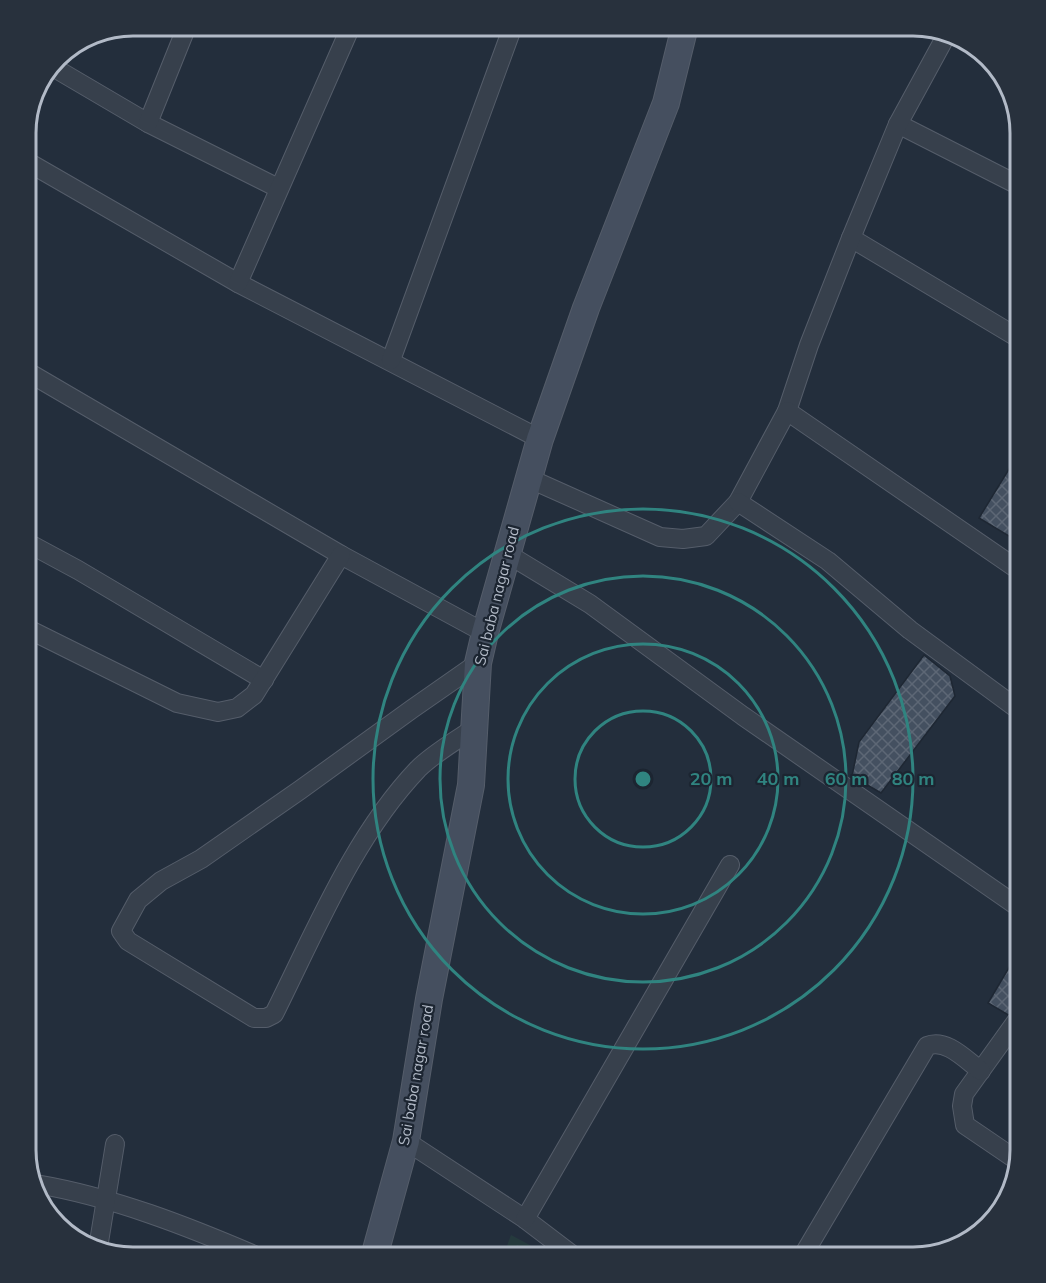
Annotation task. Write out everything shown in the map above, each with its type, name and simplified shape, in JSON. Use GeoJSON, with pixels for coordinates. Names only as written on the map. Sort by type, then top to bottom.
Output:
{"type":"FeatureCollection","features":[{"type":"Feature","properties":{"kind":"main road","name":"Sai baba nagar road"},"geometry":{"type":"LineString","coordinates":[[377,1247],[406,1141],[429,999],[471,785],[478,663],[485,633],[540,439],[586,308],[666,103],[683,36]]}},
{"type":"Feature","properties":{"kind":"street"},"geometry":{"type":"LineString","coordinates":[[148,123],[183,36]]}},
{"type":"Feature","properties":{"kind":"street"},"geometry":{"type":"LineString","coordinates":[[238,283],[346,36]]}},
{"type":"Feature","properties":{"kind":"street"},"geometry":{"type":"LineString","coordinates":[[391,360],[509,36]]}},
{"type":"Feature","properties":{"kind":"street"},"geometry":{"type":"LineString","coordinates":[[528,478],[660,537],[683,539],[706,536],[738,502],[787,411],[809,345],[898,124],[943,41]]}},
{"type":"Feature","properties":{"kind":"street"},"geometry":{"type":"LineString","coordinates":[[59,71],[148,123],[278,188]]}},
{"type":"Feature","properties":{"kind":"street"},"geometry":{"type":"LineString","coordinates":[[898,124],[1010,181]]}},
{"type":"Feature","properties":{"kind":"street"},"geometry":{"type":"LineString","coordinates":[[36,167],[238,283],[391,360],[540,439]]}},
{"type":"Feature","properties":{"kind":"street"},"geometry":{"type":"LineString","coordinates":[[851,238],[1010,333]]}},
{"type":"Feature","properties":{"kind":"street"},"geometry":{"type":"LineString","coordinates":[[36,377],[341,555],[485,633]]}},
{"type":"Feature","properties":{"kind":"street"},"geometry":{"type":"LineString","coordinates":[[787,411],[1010,564]]}},
{"type":"Feature","properties":{"kind":"street"},"geometry":{"type":"LineString","coordinates":[[738,502],[828,561],[910,630],[1010,704]]}},
{"type":"Feature","properties":{"kind":"street"},"geometry":{"type":"LineString","coordinates":[[36,547],[264,680]]}},
{"type":"Feature","properties":{"kind":"street"},"geometry":{"type":"LineString","coordinates":[[506,553],[590,604],[734,710],[1010,901]]}},
{"type":"Feature","properties":{"kind":"street"},"geometry":{"type":"LineString","coordinates":[[36,632],[177,703],[218,712],[237,708],[254,695],[341,555]]}},
{"type":"Feature","properties":{"kind":"street"},"geometry":{"type":"LineString","coordinates":[[474,728],[420,768],[382,812],[341,880],[274,1014],[266,1018],[254,1018],[128,941],[121,931],[138,900],[161,882],[201,859],[291,797],[478,663]]}},
{"type":"Feature","properties":{"kind":"street"},"geometry":{"type":"LineString","coordinates":[[525,1219],[730,865]]}},
{"type":"Feature","properties":{"kind":"street"},"geometry":{"type":"LineString","coordinates":[[1010,1030],[964,1094],[962,1106],[965,1125],[1010,1155]]}},
{"type":"Feature","properties":{"kind":"street"},"geometry":{"type":"LineString","coordinates":[[808,1247],[927,1046],[935,1043],[944,1044],[981,1071]]}},
{"type":"Feature","properties":{"kind":"street"},"geometry":{"type":"LineString","coordinates":[[406,1141],[525,1219],[562,1247]]}},
{"type":"Feature","properties":{"kind":"street"},"geometry":{"type":"LineString","coordinates":[[99,1241],[115,1144]]}},
{"type":"Feature","properties":{"kind":"street"},"geometry":{"type":"LineString","coordinates":[[42,1185],[106,1199],[236,1247]]}},
{"type":"Feature","properties":{"kind":"green space"},"geometry":{"type":"Polygon","coordinates":[[[511,1235],[533,1247],[507,1247],[511,1235]]]}},
{"type":"Feature","properties":{"kind":"building"},"geometry":{"type":"Polygon","coordinates":[[[1010,467],[1010,537],[979,518],[1010,467]]]}},
{"type":"Feature","properties":{"kind":"building"},"geometry":{"type":"Polygon","coordinates":[[[924,655],[950,676],[955,696],[881,793],[852,776],[859,742],[924,655]]]}},
{"type":"Feature","properties":{"kind":"building"},"geometry":{"type":"Polygon","coordinates":[[[1010,966],[1010,1016],[988,1003],[1010,966]]]}}]}
